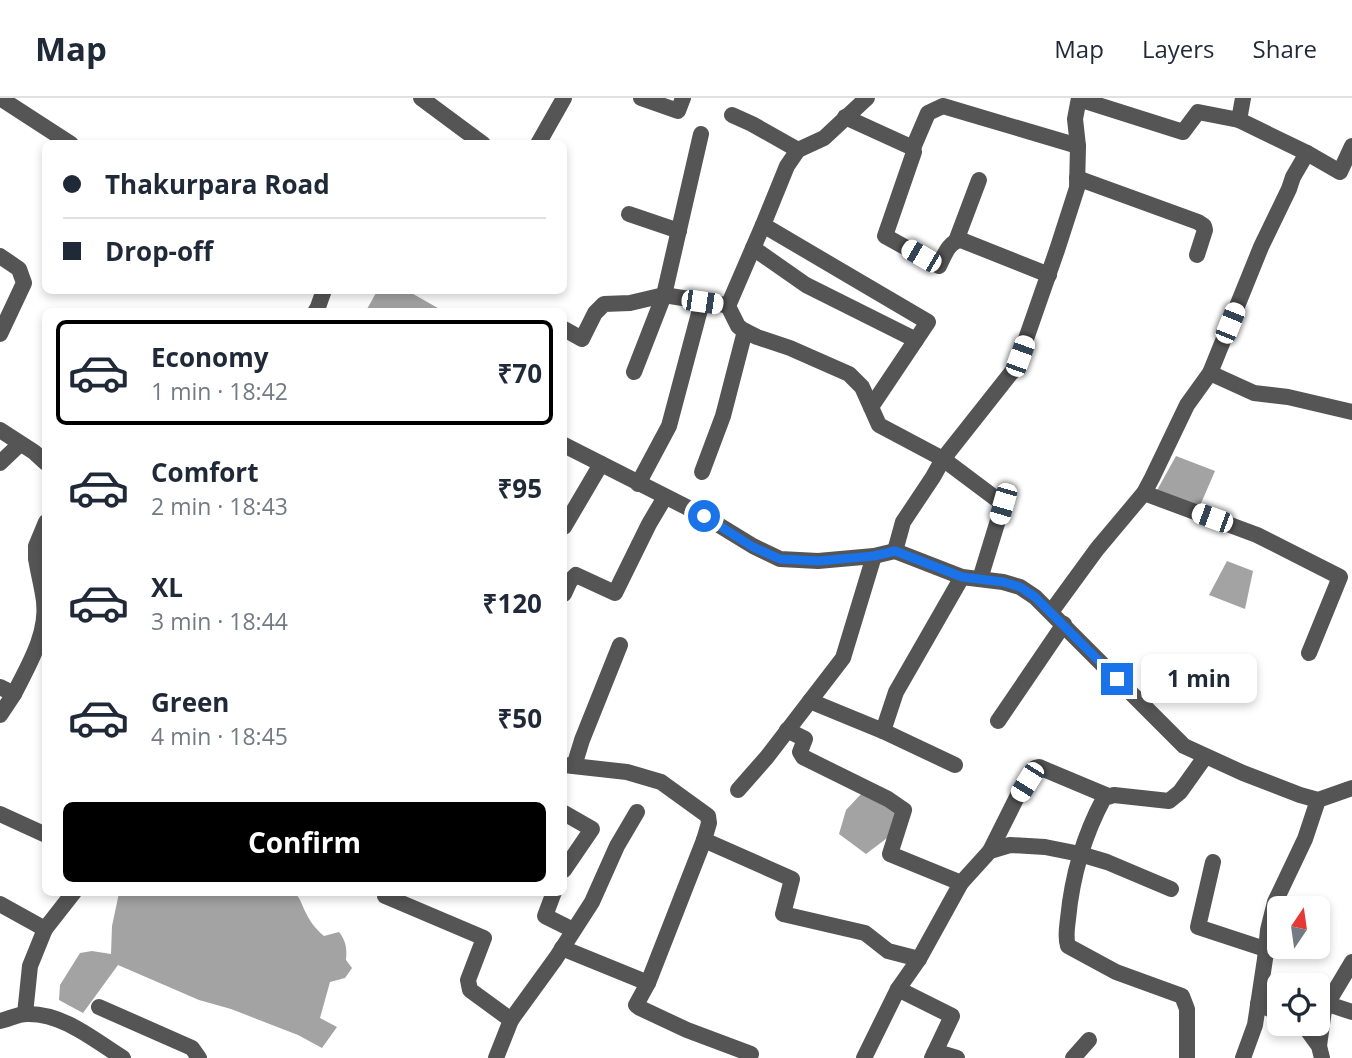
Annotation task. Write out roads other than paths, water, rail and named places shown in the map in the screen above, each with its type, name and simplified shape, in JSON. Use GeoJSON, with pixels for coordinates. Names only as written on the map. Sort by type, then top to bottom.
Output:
{"type":"FeatureCollection","features":[{"type":"Feature","properties":{"kind":"street"},"geometry":{"type":"LineString","coordinates":[[0,98],[65,140]]}},
{"type":"Feature","properties":{"kind":"street"},"geometry":{"type":"LineString","coordinates":[[540,140],[564,98]]}},
{"type":"Feature","properties":{"kind":"street"},"geometry":{"type":"LineString","coordinates":[[641,98],[678,111],[683,98]]}},
{"type":"Feature","properties":{"kind":"street"},"geometry":{"type":"LineString","coordinates":[[727,306],[787,166],[798,150],[824,138],[867,98]]}},
{"type":"Feature","properties":{"kind":"street"},"geometry":{"type":"LineString","coordinates":[[1239,120],[1243,98]]}},
{"type":"Feature","properties":{"kind":"street"},"geometry":{"type":"LineString","coordinates":[[895,551],[903,522],[943,459],[1015,368],[1077,188],[1078,146],[1075,119],[1079,99],[1183,132],[1198,111],[1239,120],[1346,174],[1352,146]]}},
{"type":"Feature","properties":{"kind":"street"},"geometry":{"type":"LineString","coordinates":[[429,100],[477,140]]}},
{"type":"Feature","properties":{"kind":"street"},"geometry":{"type":"LineString","coordinates":[[979,180],[956,241],[939,266],[886,236],[914,152],[913,148],[928,113],[943,106],[1078,146]]}},
{"type":"Feature","properties":{"kind":"street"},"geometry":{"type":"LineString","coordinates":[[732,115],[798,150]]}},
{"type":"Feature","properties":{"kind":"street"},"geometry":{"type":"LineString","coordinates":[[845,117],[913,148]]}},
{"type":"Feature","properties":{"kind":"street"},"geometry":{"type":"LineString","coordinates":[[634,372],[664,295],[701,134]]}},
{"type":"Feature","properties":{"kind":"street"},"geometry":{"type":"LineString","coordinates":[[1051,612],[1097,549],[1144,493],[1157,470],[1187,405],[1210,373],[1261,247],[1307,153]]}},
{"type":"Feature","properties":{"kind":"street"},"geometry":{"type":"LineString","coordinates":[[1077,178],[1198,222],[1205,230],[1197,255]]}},
{"type":"Feature","properties":{"kind":"street"},"geometry":{"type":"LineString","coordinates":[[629,214],[679,231]]}},
{"type":"Feature","properties":{"kind":"street"},"geometry":{"type":"LineString","coordinates":[[763,225],[928,321],[871,407]]}},
{"type":"Feature","properties":{"kind":"street"},"geometry":{"type":"LineString","coordinates":[[956,241],[961,240],[1048,275]]}},
{"type":"Feature","properties":{"kind":"street"},"geometry":{"type":"LineString","coordinates":[[753,248],[806,285],[916,340]]}},
{"type":"Feature","properties":{"kind":"street"},"geometry":{"type":"LineString","coordinates":[[0,256],[19,269],[24,283],[0,334]]}},
{"type":"Feature","properties":{"kind":"street"},"geometry":{"type":"LineString","coordinates":[[567,331],[582,339],[595,313],[604,304],[630,303],[664,295],[727,306]]}},
{"type":"Feature","properties":{"kind":"street"},"geometry":{"type":"LineString","coordinates":[[638,484],[670,426],[702,302]]}},
{"type":"Feature","properties":{"kind":"street"},"geometry":{"type":"LineString","coordinates":[[727,306],[738,326],[746,331],[849,374],[862,387],[879,425],[943,459],[1003,504],[980,579]]}},
{"type":"Feature","properties":{"kind":"street"},"geometry":{"type":"LineString","coordinates":[[702,472],[723,416],[746,331]]}},
{"type":"Feature","properties":{"kind":"street"},"geometry":{"type":"LineString","coordinates":[[1210,373],[1254,393],[1288,397],[1352,412]]}},
{"type":"Feature","properties":{"kind":"street"},"geometry":{"type":"LineString","coordinates":[[0,430],[42,460]]}},
{"type":"Feature","properties":{"kind":"street"},"geometry":{"type":"LineString","coordinates":[[0,463],[20,444]]}},
{"type":"Feature","properties":{"kind":"street"},"geometry":{"type":"LineString","coordinates":[[567,447],[704,516],[753,547],[780,559],[818,561],[874,556],[895,551],[962,577],[1020,587],[1051,612],[1184,746],[1277,787],[1318,800],[1352,788]]}},
{"type":"Feature","properties":{"kind":"street"},"geometry":{"type":"LineString","coordinates":[[567,522],[601,464]]}},
{"type":"Feature","properties":{"kind":"street"},"geometry":{"type":"LineString","coordinates":[[1144,493],[1257,535],[1340,577],[1309,653]]}},
{"type":"Feature","properties":{"kind":"street"},"geometry":{"type":"LineString","coordinates":[[567,587],[576,575],[615,593],[665,497]]}},
{"type":"Feature","properties":{"kind":"street"},"geometry":{"type":"LineString","coordinates":[[41,562],[36,546],[42,532]]}},
{"type":"Feature","properties":{"kind":"street"},"geometry":{"type":"LineString","coordinates":[[738,790],[767,757],[843,658],[874,556]]}},
{"type":"Feature","properties":{"kind":"street"},"geometry":{"type":"LineString","coordinates":[[883,731],[896,692],[962,577]]}},
{"type":"Feature","properties":{"kind":"street"},"geometry":{"type":"LineString","coordinates":[[998,720],[1063,624]]}},
{"type":"Feature","properties":{"kind":"street"},"geometry":{"type":"LineString","coordinates":[[0,715],[7,690],[38,642],[42,627]]}},
{"type":"Feature","properties":{"kind":"street"},"geometry":{"type":"LineString","coordinates":[[620,645],[582,740],[569,765],[627,772],[662,782],[708,816],[709,823],[648,983],[636,1005],[687,1030],[751,1055]]}},
{"type":"Feature","properties":{"kind":"street"},"geometry":{"type":"LineString","coordinates":[[810,702],[883,731],[955,765]]}},
{"type":"Feature","properties":{"kind":"street"},"geometry":{"type":"LineString","coordinates":[[787,730],[805,739],[800,752],[803,757],[888,799],[904,810],[890,854],[961,883]]}},
{"type":"Feature","properties":{"kind":"street"},"geometry":{"type":"LineString","coordinates":[[1187,1058],[1187,1009],[1182,996],[1116,972],[1068,946],[1066,938],[1070,896],[1080,854],[1104,798],[1114,795],[1169,801],[1180,792],[1205,757]]}},
{"type":"Feature","properties":{"kind":"street"},"geometry":{"type":"LineString","coordinates":[[864,1058],[898,989],[919,960],[961,883],[990,851],[1035,768],[1039,767],[1108,796]]}},
{"type":"Feature","properties":{"kind":"street"},"geometry":{"type":"LineString","coordinates":[[1243,1058],[1255,1026],[1265,949],[1275,902],[1304,839],[1318,800]]}},
{"type":"Feature","properties":{"kind":"street"},"geometry":{"type":"LineString","coordinates":[[496,1058],[511,1020],[592,902],[617,846],[637,812]]}},
{"type":"Feature","properties":{"kind":"street"},"geometry":{"type":"LineString","coordinates":[[0,814],[42,833]]}},
{"type":"Feature","properties":{"kind":"street"},"geometry":{"type":"LineString","coordinates":[[567,815],[592,829],[567,866]]}},
{"type":"Feature","properties":{"kind":"street"},"geometry":{"type":"LineString","coordinates":[[704,840],[792,879],[783,914],[865,933],[888,951],[919,960]]}},
{"type":"Feature","properties":{"kind":"street"},"geometry":{"type":"LineString","coordinates":[[990,851],[1010,845],[1045,847],[1080,854],[1171,889]]}},
{"type":"Feature","properties":{"kind":"street"},"geometry":{"type":"LineString","coordinates":[[1213,862],[1198,927],[1265,949]]}},
{"type":"Feature","properties":{"kind":"street"},"geometry":{"type":"LineString","coordinates":[[25,1014],[30,967],[45,929],[71,896]]}},
{"type":"Feature","properties":{"kind":"street"},"geometry":{"type":"LineString","coordinates":[[385,896],[484,938],[468,980],[470,990],[511,1020]]}},
{"type":"Feature","properties":{"kind":"street"},"geometry":{"type":"LineString","coordinates":[[552,896],[545,916],[573,930]]}},
{"type":"Feature","properties":{"kind":"street"},"geometry":{"type":"LineString","coordinates":[[1,906],[45,929]]}},
{"type":"Feature","properties":{"kind":"street"},"geometry":{"type":"LineString","coordinates":[[562,948],[648,983]]}},
{"type":"Feature","properties":{"kind":"street"},"geometry":{"type":"LineString","coordinates":[[1330,999],[1352,962]]}},
{"type":"Feature","properties":{"kind":"street"},"geometry":{"type":"LineString","coordinates":[[898,989],[952,1016],[933,1056]]}},
{"type":"Feature","properties":{"kind":"street"},"geometry":{"type":"LineString","coordinates":[[1258,1004],[1267,1008]]}},
{"type":"Feature","properties":{"kind":"street"},"geometry":{"type":"LineString","coordinates":[[1330,1005],[1352,1012]]}},
{"type":"Feature","properties":{"kind":"street"},"geometry":{"type":"LineString","coordinates":[[99,1007],[192,1048],[198,1058]]}},
{"type":"Feature","properties":{"kind":"street"},"geometry":{"type":"LineString","coordinates":[[0,1021],[25,1014],[51,1016],[123,1058]]}},
{"type":"Feature","properties":{"kind":"street"},"geometry":{"type":"LineString","coordinates":[[1310,1036],[1320,1052]]}},
{"type":"Feature","properties":{"kind":"street"},"geometry":{"type":"LineString","coordinates":[[1073,1058],[1089,1040]]}},
{"type":"Feature","properties":{"kind":"street"},"geometry":{"type":"LineString","coordinates":[[933,1056],[942,1052],[957,1058]]}}]}
